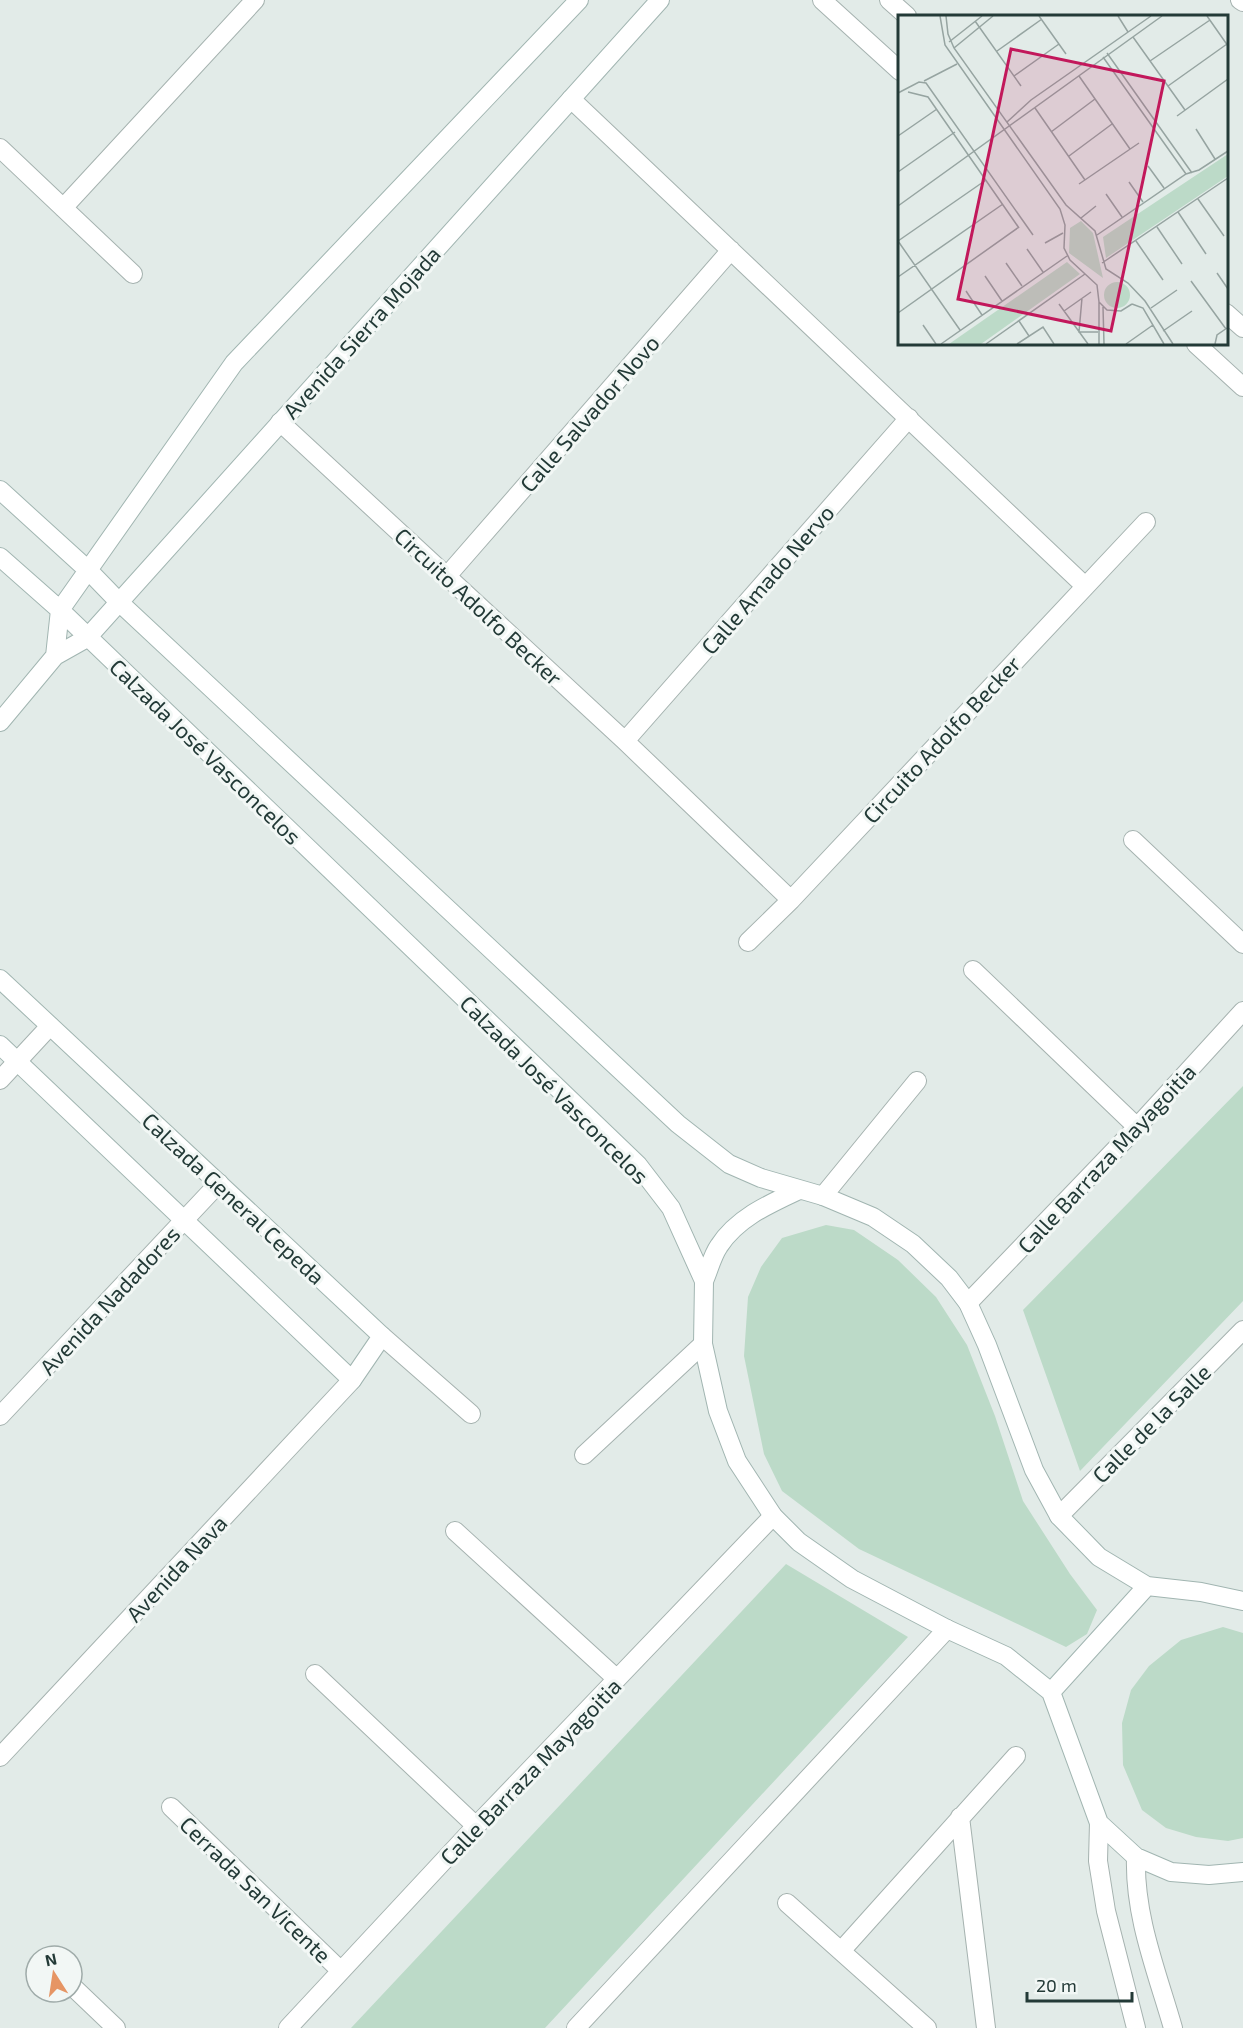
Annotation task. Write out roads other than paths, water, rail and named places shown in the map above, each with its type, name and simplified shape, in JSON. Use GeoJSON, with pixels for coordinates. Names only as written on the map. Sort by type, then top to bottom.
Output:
{"type":"FeatureCollection","features":[{"type":"Feature","properties":{"kind":"street"},"geometry":{"type":"LineString","coordinates":[[63,208],[255,0]]}},
{"type":"Feature","properties":{"kind":"street"},"geometry":{"type":"LineString","coordinates":[[55,656],[60,610],[234,363],[579,0]]}},
{"type":"Feature","properties":{"kind":"street","name":"Avenida Sierra Mojada"},"geometry":{"type":"LineString","coordinates":[[0,722],[55,656],[87,638],[660,0]]}},
{"type":"Feature","properties":{"kind":"street"},"geometry":{"type":"LineString","coordinates":[[822,0],[898,69]]}},
{"type":"Feature","properties":{"kind":"street"},"geometry":{"type":"LineString","coordinates":[[889,0],[906,15]]}},
{"type":"Feature","properties":{"kind":"street"},"geometry":{"type":"LineString","coordinates":[[571,99],[1085,586]]}},
{"type":"Feature","properties":{"kind":"street"},"geometry":{"type":"LineString","coordinates":[[0,148],[133,274]]}},
{"type":"Feature","properties":{"kind":"street","name":"Calle Salvador Novo"},"geometry":{"type":"LineString","coordinates":[[447,576],[730,250]]}},
{"type":"Feature","properties":{"kind":"street"},"geometry":{"type":"LineString","coordinates":[[1228,314],[1243,328]]}},
{"type":"Feature","properties":{"kind":"street"},"geometry":{"type":"LineString","coordinates":[[1197,345],[1243,387]]}},
{"type":"Feature","properties":{"kind":"street","name":"Calle Amado Nervo"},"geometry":{"type":"LineString","coordinates":[[625,741],[909,418]]}},
{"type":"Feature","properties":{"kind":"street","name":"Circuito Adolfo Becker"},"geometry":{"type":"LineString","coordinates":[[280,422],[625,741],[791,900],[1146,522]]}},
{"type":"Feature","properties":{"kind":"street"},"geometry":{"type":"LineString","coordinates":[[0,490],[678,1124],[729,1164],[761,1178],[823,1196],[873,1217],[913,1244],[948,1278],[968,1303],[987,1345],[1034,1470],[1059,1516],[1099,1557],[1147,1586],[1201,1592],[1243,1601]]}},
{"type":"Feature","properties":{"kind":"street","name":"Calzada José Vasconcelos"},"geometry":{"type":"LineString","coordinates":[[0,557],[60,610],[638,1165],[671,1208],[704,1281],[703,1344],[718,1411],[737,1461],[773,1516],[799,1542],[852,1579],[947,1629],[1006,1656],[1051,1692]]}},
{"type":"Feature","properties":{"kind":"street"},"geometry":{"type":"LineString","coordinates":[[1133,840],[1243,944]]}},
{"type":"Feature","properties":{"kind":"street"},"geometry":{"type":"LineString","coordinates":[[748,942],[791,900]]}},
{"type":"Feature","properties":{"kind":"street"},"geometry":{"type":"LineString","coordinates":[[973,970],[1137,1127]]}},
{"type":"Feature","properties":{"kind":"street","name":"Calzada General Cepeda"},"geometry":{"type":"LineString","coordinates":[[0,979],[382,1336],[471,1414]]}},
{"type":"Feature","properties":{"kind":"street","name":"Calle Barraza Mayagoitia"},"geometry":{"type":"LineString","coordinates":[[968,1303],[1137,1127],[1243,1011]]}},
{"type":"Feature","properties":{"kind":"street"},"geometry":{"type":"LineString","coordinates":[[0,1080],[50,1026]]}},
{"type":"Feature","properties":{"kind":"street"},"geometry":{"type":"LineString","coordinates":[[0,1046],[352,1380]]}},
{"type":"Feature","properties":{"kind":"street"},"geometry":{"type":"LineString","coordinates":[[823,1196],[917,1081]]}},
{"type":"Feature","properties":{"kind":"street","name":"Avenida Nadadores"},"geometry":{"type":"LineString","coordinates":[[0,1416],[219,1183]]}},
{"type":"Feature","properties":{"kind":"street"},"geometry":{"type":"LineString","coordinates":[[704,1281],[719,1246],[739,1224],[763,1207],[799,1190]]}},
{"type":"Feature","properties":{"kind":"street","name":"Calle de la Salle"},"geometry":{"type":"LineString","coordinates":[[1059,1516],[1243,1330]]}},
{"type":"Feature","properties":{"kind":"street","name":"Avenida Nava"},"geometry":{"type":"LineString","coordinates":[[0,1757],[352,1380],[382,1336]]}},
{"type":"Feature","properties":{"kind":"street"},"geometry":{"type":"LineString","coordinates":[[584,1455],[703,1344]]}},
{"type":"Feature","properties":{"kind":"street","name":"Calle Barraza Mayagoitia"},"geometry":{"type":"LineString","coordinates":[[288,2028],[476,1826],[773,1516]]}},
{"type":"Feature","properties":{"kind":"street"},"geometry":{"type":"LineString","coordinates":[[455,1531],[617,1679]]}},
{"type":"Feature","properties":{"kind":"street"},"geometry":{"type":"LineString","coordinates":[[1136,2028],[1106,1911],[1098,1861],[1099,1823],[1051,1692],[1147,1586]]}},
{"type":"Feature","properties":{"kind":"street"},"geometry":{"type":"LineString","coordinates":[[576,2028],[947,1629]]}},
{"type":"Feature","properties":{"kind":"street"},"geometry":{"type":"LineString","coordinates":[[315,1674],[476,1826]]}},
{"type":"Feature","properties":{"kind":"street"},"geometry":{"type":"LineString","coordinates":[[841,1951],[1016,1756]]}},
{"type":"Feature","properties":{"kind":"street","name":"Cerrada San Vicente"},"geometry":{"type":"LineString","coordinates":[[171,1808],[341,1971]]}},
{"type":"Feature","properties":{"kind":"street"},"geometry":{"type":"LineString","coordinates":[[960,1817],[987,2028]]}},
{"type":"Feature","properties":{"kind":"street"},"geometry":{"type":"LineString","coordinates":[[1099,1823],[1136,1857],[1171,1872],[1209,1875],[1243,1872]]}},
{"type":"Feature","properties":{"kind":"street"},"geometry":{"type":"LineString","coordinates":[[1136,1857],[1135,1881],[1140,1913],[1173,2028]]}},
{"type":"Feature","properties":{"kind":"street"},"geometry":{"type":"LineString","coordinates":[[787,1904],[927,2028]]}},
{"type":"Feature","properties":{"kind":"street"},"geometry":{"type":"LineString","coordinates":[[84,1997],[116,2028]]}}]}
